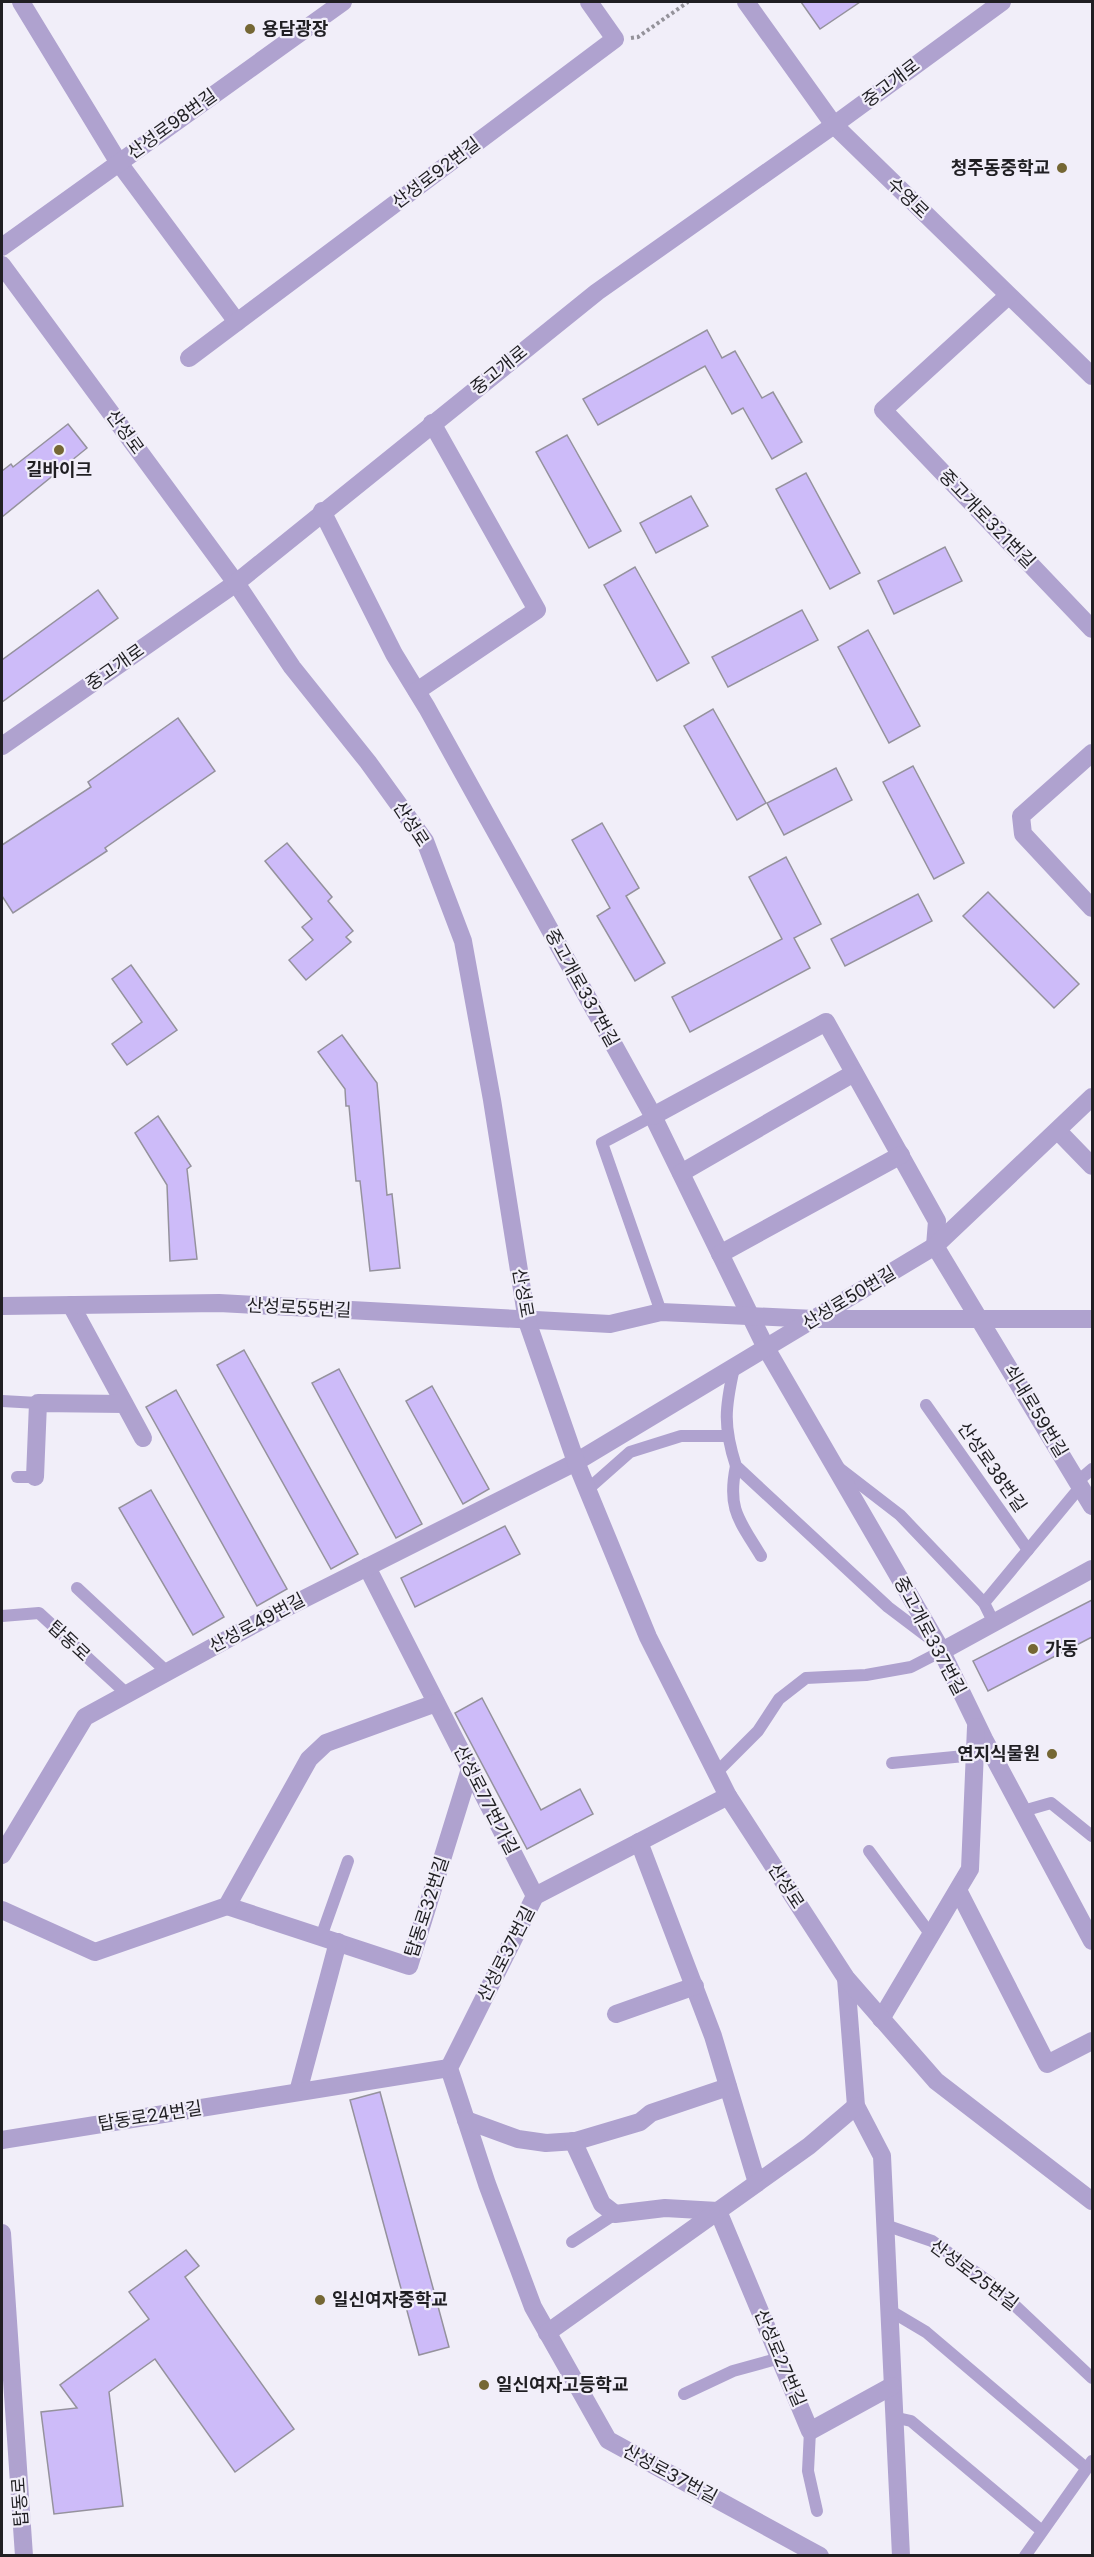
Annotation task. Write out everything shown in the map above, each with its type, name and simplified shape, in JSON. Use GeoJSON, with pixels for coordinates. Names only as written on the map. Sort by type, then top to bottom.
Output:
{"type":"FeatureCollection","features":[{"type":"Feature","properties":{"kind":"street"},"geometry":{"type":"LineString","coordinates":[[21,2],[119,163],[237,322]]}},
{"type":"Feature","properties":{"kind":"street","name":"산성로98번길"},"geometry":{"type":"LineString","coordinates":[[2,247],[343,2]]}},
{"type":"Feature","properties":{"kind":"street"},"geometry":{"type":"LineString","coordinates":[[590,2],[615,39]]}},
{"type":"Feature","properties":{"kind":"street","name":"수영로"},"geometry":{"type":"LineString","coordinates":[[746,2],[834,125],[1092,376]]}},
{"type":"Feature","properties":{"kind":"street","name":"중고개로"},"geometry":{"type":"LineString","coordinates":[[2,746],[236,583],[322,511],[597,292],[834,125],[1002,2]]}},
{"type":"Feature","properties":{"kind":"street","name":"산성로92번길"},"geometry":{"type":"LineString","coordinates":[[189,358],[615,39]]}},
{"type":"Feature","properties":{"kind":"street","name":"산성로"},"geometry":{"type":"LineString","coordinates":[[2,265],[236,583],[292,667],[368,762],[425,841],[463,941],[492,1100],[527,1321],[576,1462],[648,1637],[728,1797],[846,1978],[936,2081],[1092,2201]]}},
{"type":"Feature","properties":{"kind":"street","name":"중고개로321번길"},"geometry":{"type":"LineString","coordinates":[[1008,296],[883,410],[1092,629]]}},
{"type":"Feature","properties":{"kind":"street"},"geometry":{"type":"LineString","coordinates":[[417,692],[537,610],[432,423]]}},
{"type":"Feature","properties":{"kind":"street","name":"중고개로337번길"},"geometry":{"type":"LineString","coordinates":[[322,511],[394,654],[653,1116],[766,1348],[940,1648],[976,1723],[1092,1941]]}},
{"type":"Feature","properties":{"kind":"street"},"geometry":{"type":"LineString","coordinates":[[1092,753],[1021,816],[1023,834],[1092,908]]}},
{"type":"Feature","properties":{"kind":"street"},"geometry":{"type":"LineString","coordinates":[[653,1116],[826,1022],[937,1221],[935,1246]]}},
{"type":"Feature","properties":{"kind":"street"},"geometry":{"type":"LineString","coordinates":[[681,1173],[855,1072]]}},
{"type":"Feature","properties":{"kind":"street","name":"산성로50번길"},"geometry":{"type":"LineString","coordinates":[[576,1462],[935,1246],[1092,1097]]}},
{"type":"Feature","properties":{"kind":"street"},"geometry":{"type":"LineString","coordinates":[[1058,1131],[1092,1166]]}},
{"type":"Feature","properties":{"kind":"street"},"geometry":{"type":"LineString","coordinates":[[720,1254],[901,1155]]}},
{"type":"Feature","properties":{"kind":"street","name":"쇠내로59번길"},"geometry":{"type":"LineString","coordinates":[[935,1246],[1092,1506]]}},
{"type":"Feature","properties":{"kind":"street","name":"산성로55번길"},"geometry":{"type":"LineString","coordinates":[[2,1306],[219,1303],[610,1324],[661,1312],[815,1319]]}},
{"type":"Feature","properties":{"kind":"street"},"geometry":{"type":"LineString","coordinates":[[71,1305],[143,1438]]}},
{"type":"Feature","properties":{"kind":"street"},"geometry":{"type":"LineString","coordinates":[[815,1319],[978,1317],[1092,1319]]}},
{"type":"Feature","properties":{"kind":"street"},"geometry":{"type":"LineString","coordinates":[[26,1477],[38,1403],[124,1404]]}},
{"type":"Feature","properties":{"kind":"street","name":"산성로49번길"},"geometry":{"type":"LineString","coordinates":[[2,1855],[86,1717],[266,1617],[576,1462]]}},
{"type":"Feature","properties":{"kind":"street","name":"산성로77번가길"},"geometry":{"type":"LineString","coordinates":[[367,1567],[535,1896]]}},
{"type":"Feature","properties":{"kind":"street"},"geometry":{"type":"LineString","coordinates":[[940,1648],[994,1623],[1092,1569]]}},
{"type":"Feature","properties":{"kind":"street"},"geometry":{"type":"LineString","coordinates":[[2,1910],[94,1952],[227,1906],[309,1759],[326,1743],[436,1703]]}},
{"type":"Feature","properties":{"kind":"street"},"geometry":{"type":"LineString","coordinates":[[881,2019],[970,1869],[976,1723]]}},
{"type":"Feature","properties":{"kind":"street","name":"탑동로32번길"},"geometry":{"type":"LineString","coordinates":[[227,1906],[409,1966],[470,1769]]}},
{"type":"Feature","properties":{"kind":"street","name":"산성로37번길"},"geometry":{"type":"LineString","coordinates":[[728,1797],[535,1896],[449,2068],[533,2307],[608,2440],[820,2556]]}},
{"type":"Feature","properties":{"kind":"street"},"geometry":{"type":"LineString","coordinates":[[639,1842],[695,1986],[757,2183]]}},
{"type":"Feature","properties":{"kind":"street"},"geometry":{"type":"LineString","coordinates":[[958,1890],[1047,2064],[1092,2042]]}},
{"type":"Feature","properties":{"kind":"street"},"geometry":{"type":"LineString","coordinates":[[298,2092],[330,1940]]}},
{"type":"Feature","properties":{"kind":"street"},"geometry":{"type":"LineString","coordinates":[[846,1978],[856,2106],[882,2156],[901,2556]]}},
{"type":"Feature","properties":{"kind":"street"},"geometry":{"type":"LineString","coordinates":[[616,2014],[695,1986]]}},
{"type":"Feature","properties":{"kind":"street","name":"탑동로24번길"},"geometry":{"type":"LineString","coordinates":[[2,2140],[449,2068]]}},
{"type":"Feature","properties":{"kind":"street"},"geometry":{"type":"LineString","coordinates":[[466,2120],[518,2139],[546,2143],[573,2141],[640,2122],[651,2113],[728,2087]]}},
{"type":"Feature","properties":{"kind":"street"},"geometry":{"type":"LineString","coordinates":[[547,2333],[809,2146],[856,2106]]}},
{"type":"Feature","properties":{"kind":"street"},"geometry":{"type":"LineString","coordinates":[[573,2141],[602,2204],[615,2214],[665,2208],[718,2211]]}},
{"type":"Feature","properties":{"kind":"street","name":"산성로27번길"},"geometry":{"type":"LineString","coordinates":[[718,2211],[810,2431]]}},
{"type":"Feature","properties":{"kind":"street","name":"탑동로"},"geometry":{"type":"LineString","coordinates":[[2,2233],[24,2556]]}},
{"type":"Feature","properties":{"kind":"street"},"geometry":{"type":"LineString","coordinates":[[810,2431],[892,2386]]}},
{"type":"Feature","properties":{"kind":"lane"},"geometry":{"type":"LineString","coordinates":[[653,1116],[602,1143],[661,1312]]}},
{"type":"Feature","properties":{"kind":"lane"},"geometry":{"type":"LineString","coordinates":[[716,1773],[758,1731],[779,1699],[806,1678],[866,1676],[911,1667],[940,1648],[888,1607],[736,1466],[726,1436],[726,1403],[734,1368]]}},
{"type":"Feature","properties":{"kind":"lane"},"geometry":{"type":"LineString","coordinates":[[2,1401],[38,1403]]}},
{"type":"Feature","properties":{"kind":"lane","name":"산성로38번길"},"geometry":{"type":"LineString","coordinates":[[927,1405],[1028,1550]]}},
{"type":"Feature","properties":{"kind":"lane"},"geometry":{"type":"LineString","coordinates":[[587,1490],[630,1452],[681,1436],[726,1436]]}},
{"type":"Feature","properties":{"kind":"lane","name":"중고개로337번길"},"geometry":{"type":"LineString","coordinates":[[833,1463],[900,1515],[984,1603],[994,1623]]}},
{"type":"Feature","properties":{"kind":"lane"},"geometry":{"type":"LineString","coordinates":[[736,1466],[731,1491],[737,1517],[761,1556]]}},
{"type":"Feature","properties":{"kind":"lane"},"geometry":{"type":"LineString","coordinates":[[984,1603],[1092,1469]]}},
{"type":"Feature","properties":{"kind":"lane"},"geometry":{"type":"LineString","coordinates":[[77,1588],[167,1672]]}},
{"type":"Feature","properties":{"kind":"lane","name":"탑동로"},"geometry":{"type":"LineString","coordinates":[[2,1616],[39,1613],[127,1694]]}},
{"type":"Feature","properties":{"kind":"lane"},"geometry":{"type":"LineString","coordinates":[[892,1763],[975,1755]]}},
{"type":"Feature","properties":{"kind":"lane"},"geometry":{"type":"LineString","coordinates":[[1023,1811],[1051,1803],[1092,1836]]}},
{"type":"Feature","properties":{"kind":"lane"},"geometry":{"type":"LineString","coordinates":[[869,1851],[931,1935]]}},
{"type":"Feature","properties":{"kind":"lane"},"geometry":{"type":"LineString","coordinates":[[330,1940],[348,1861]]}},
{"type":"Feature","properties":{"kind":"lane"},"geometry":{"type":"LineString","coordinates":[[572,2242],[615,2214]]}},
{"type":"Feature","properties":{"kind":"lane","name":"산성로25번길"},"geometry":{"type":"LineString","coordinates":[[885,2225],[932,2241],[992,2284],[1092,2378]]}},
{"type":"Feature","properties":{"kind":"lane"},"geometry":{"type":"LineString","coordinates":[[889,2310],[926,2332],[1089,2465],[1026,2556]]}},
{"type":"Feature","properties":{"kind":"lane"},"geometry":{"type":"LineString","coordinates":[[684,2394],[733,2372],[780,2358]]}},
{"type":"Feature","properties":{"kind":"lane"},"geometry":{"type":"LineString","coordinates":[[893,2417],[910,2421],[1042,2531]]}},
{"type":"Feature","properties":{"kind":"lane","name":"산성로27번길"},"geometry":{"type":"LineString","coordinates":[[810,2431],[808,2471],[817,2511]]}},
{"type":"Feature","properties":{"kind":"path"},"geometry":{"type":"LineString","coordinates":[[615,39],[638,37],[688,2]]}},
{"type":"Feature","properties":{"kind":"building"},"geometry":{"type":"Polygon","coordinates":[[[801,2],[860,2],[820,29],[801,2]]]}},
{"type":"Feature","properties":{"kind":"building"},"geometry":{"type":"Polygon","coordinates":[[[707,330],[722,358],[735,351],[762,398],[773,392],[802,442],[772,459],[743,408],[732,414],[705,366],[598,425],[583,399],[707,330]]]}},
{"type":"Feature","properties":{"kind":"building"},"geometry":{"type":"Polygon","coordinates":[[[68,424],[87,448],[2,517],[2,471],[11,464],[13,467],[68,424]]]}},
{"type":"Feature","properties":{"kind":"building"},"geometry":{"type":"Polygon","coordinates":[[[567,435],[621,531],[589,548],[536,452],[567,435]]]}},
{"type":"Feature","properties":{"kind":"building"},"geometry":{"type":"Polygon","coordinates":[[[806,473],[860,573],[830,589],[776,489],[806,473]]]}},
{"type":"Feature","properties":{"kind":"building"},"geometry":{"type":"Polygon","coordinates":[[[691,496],[708,526],[656,553],[640,523],[691,496]]]}},
{"type":"Feature","properties":{"kind":"building"},"geometry":{"type":"Polygon","coordinates":[[[945,547],[962,581],[894,614],[878,581],[945,547]]]}},
{"type":"Feature","properties":{"kind":"building"},"geometry":{"type":"Polygon","coordinates":[[[635,567],[689,663],[657,681],[604,585],[635,567]]]}},
{"type":"Feature","properties":{"kind":"building"},"geometry":{"type":"Polygon","coordinates":[[[98,590],[118,618],[2,702],[2,660],[98,590]]]}},
{"type":"Feature","properties":{"kind":"building"},"geometry":{"type":"Polygon","coordinates":[[[802,610],[818,640],[728,687],[712,657],[802,610]]]}},
{"type":"Feature","properties":{"kind":"building"},"geometry":{"type":"Polygon","coordinates":[[[868,630],[920,726],[889,743],[838,647],[868,630]]]}},
{"type":"Feature","properties":{"kind":"building"},"geometry":{"type":"Polygon","coordinates":[[[713,709],[766,803],[737,820],[684,726],[713,709]]]}},
{"type":"Feature","properties":{"kind":"building"},"geometry":{"type":"Polygon","coordinates":[[[178,718],[215,771],[105,848],[107,851],[13,913],[2,896],[2,845],[91,787],[88,782],[178,718]]]}},
{"type":"Feature","properties":{"kind":"building"},"geometry":{"type":"Polygon","coordinates":[[[913,766],[964,863],[934,879],[883,782],[913,766]]]}},
{"type":"Feature","properties":{"kind":"building"},"geometry":{"type":"Polygon","coordinates":[[[836,768],[852,800],[784,835],[767,803],[836,768]]]}},
{"type":"Feature","properties":{"kind":"building"},"geometry":{"type":"Polygon","coordinates":[[[602,823],[639,888],[626,896],[665,963],[635,981],[597,916],[610,908],[572,840],[602,823]]]}},
{"type":"Feature","properties":{"kind":"building"},"geometry":{"type":"Polygon","coordinates":[[[287,843],[332,897],[328,901],[353,931],[346,937],[351,942],[306,980],[289,960],[313,940],[302,927],[312,919],[265,861],[287,843]]]}},
{"type":"Feature","properties":{"kind":"building"},"geometry":{"type":"Polygon","coordinates":[[[786,857],[821,924],[794,938],[810,968],[690,1032],[672,997],[782,939],[749,877],[786,857]]]}},
{"type":"Feature","properties":{"kind":"building"},"geometry":{"type":"Polygon","coordinates":[[[988,892],[1079,984],[1054,1008],[963,916],[988,892]]]}},
{"type":"Feature","properties":{"kind":"building"},"geometry":{"type":"Polygon","coordinates":[[[918,894],[932,921],[845,966],[831,939],[918,894]]]}},
{"type":"Feature","properties":{"kind":"building"},"geometry":{"type":"Polygon","coordinates":[[[131,965],[177,1030],[127,1065],[112,1044],[142,1022],[112,979],[131,965]]]}},
{"type":"Feature","properties":{"kind":"building"},"geometry":{"type":"Polygon","coordinates":[[[342,1035],[377,1083],[387,1195],[392,1194],[400,1268],[370,1271],[360,1181],[356,1181],[349,1106],[346,1106],[345,1089],[318,1052],[342,1035]]]}},
{"type":"Feature","properties":{"kind":"building"},"geometry":{"type":"Polygon","coordinates":[[[158,1116],[191,1166],[187,1169],[197,1259],[170,1261],[167,1185],[135,1133],[158,1116]]]}},
{"type":"Feature","properties":{"kind":"building"},"geometry":{"type":"Polygon","coordinates":[[[244,1350],[358,1554],[331,1569],[217,1365],[244,1350]]]}},
{"type":"Feature","properties":{"kind":"building"},"geometry":{"type":"Polygon","coordinates":[[[339,1369],[422,1524],[396,1538],[312,1383],[339,1369]]]}},
{"type":"Feature","properties":{"kind":"building"},"geometry":{"type":"Polygon","coordinates":[[[432,1386],[489,1489],[463,1504],[406,1401],[432,1386]]]}},
{"type":"Feature","properties":{"kind":"building"},"geometry":{"type":"Polygon","coordinates":[[[176,1390],[287,1589],[257,1606],[146,1407],[176,1390]]]}},
{"type":"Feature","properties":{"kind":"building"},"geometry":{"type":"Polygon","coordinates":[[[151,1490],[224,1617],[193,1635],[119,1508],[151,1490]]]}},
{"type":"Feature","properties":{"kind":"building"},"geometry":{"type":"Polygon","coordinates":[[[505,1526],[520,1554],[415,1607],[401,1578],[505,1526]]]}},
{"type":"Feature","properties":{"kind":"building","name":"가동"},"geometry":{"type":"Polygon","coordinates":[[[1092,1600],[1092,1637],[988,1691],[973,1661],[1092,1600]]]}},
{"type":"Feature","properties":{"kind":"building"},"geometry":{"type":"Polygon","coordinates":[[[482,1698],[541,1810],[580,1789],[593,1814],[527,1849],[455,1713],[482,1698]]]}},
{"type":"Feature","properties":{"kind":"building"},"geometry":{"type":"Polygon","coordinates":[[[380,2092],[449,2347],[419,2355],[350,2100],[380,2092]]]}},
{"type":"Feature","properties":{"kind":"building"},"geometry":{"type":"Polygon","coordinates":[[[186,2250],[199,2266],[185,2277],[294,2429],[235,2472],[155,2359],[109,2392],[123,2506],[54,2514],[41,2412],[77,2408],[60,2385],[149,2319],[129,2292],[186,2250]]]}},
{"type":"Feature","properties":{"kind":"place","name":"용담광장"},"geometry":{"type":"Point","coordinates":[250,29]}},
{"type":"Feature","properties":{"kind":"place","name":"청주동중학교"},"geometry":{"type":"Point","coordinates":[1062,168]}},
{"type":"Feature","properties":{"kind":"place","name":"길바이크"},"geometry":{"type":"Point","coordinates":[59,450]}},
{"type":"Feature","properties":{"kind":"place","name":"가동"},"geometry":{"type":"Point","coordinates":[1033,1649]}},
{"type":"Feature","properties":{"kind":"place","name":"연지식물원"},"geometry":{"type":"Point","coordinates":[1052,1754]}},
{"type":"Feature","properties":{"kind":"place","name":"일신여자중학교"},"geometry":{"type":"Point","coordinates":[320,2300]}},
{"type":"Feature","properties":{"kind":"place","name":"일신여자고등학교"},"geometry":{"type":"Point","coordinates":[484,2385]}}]}
